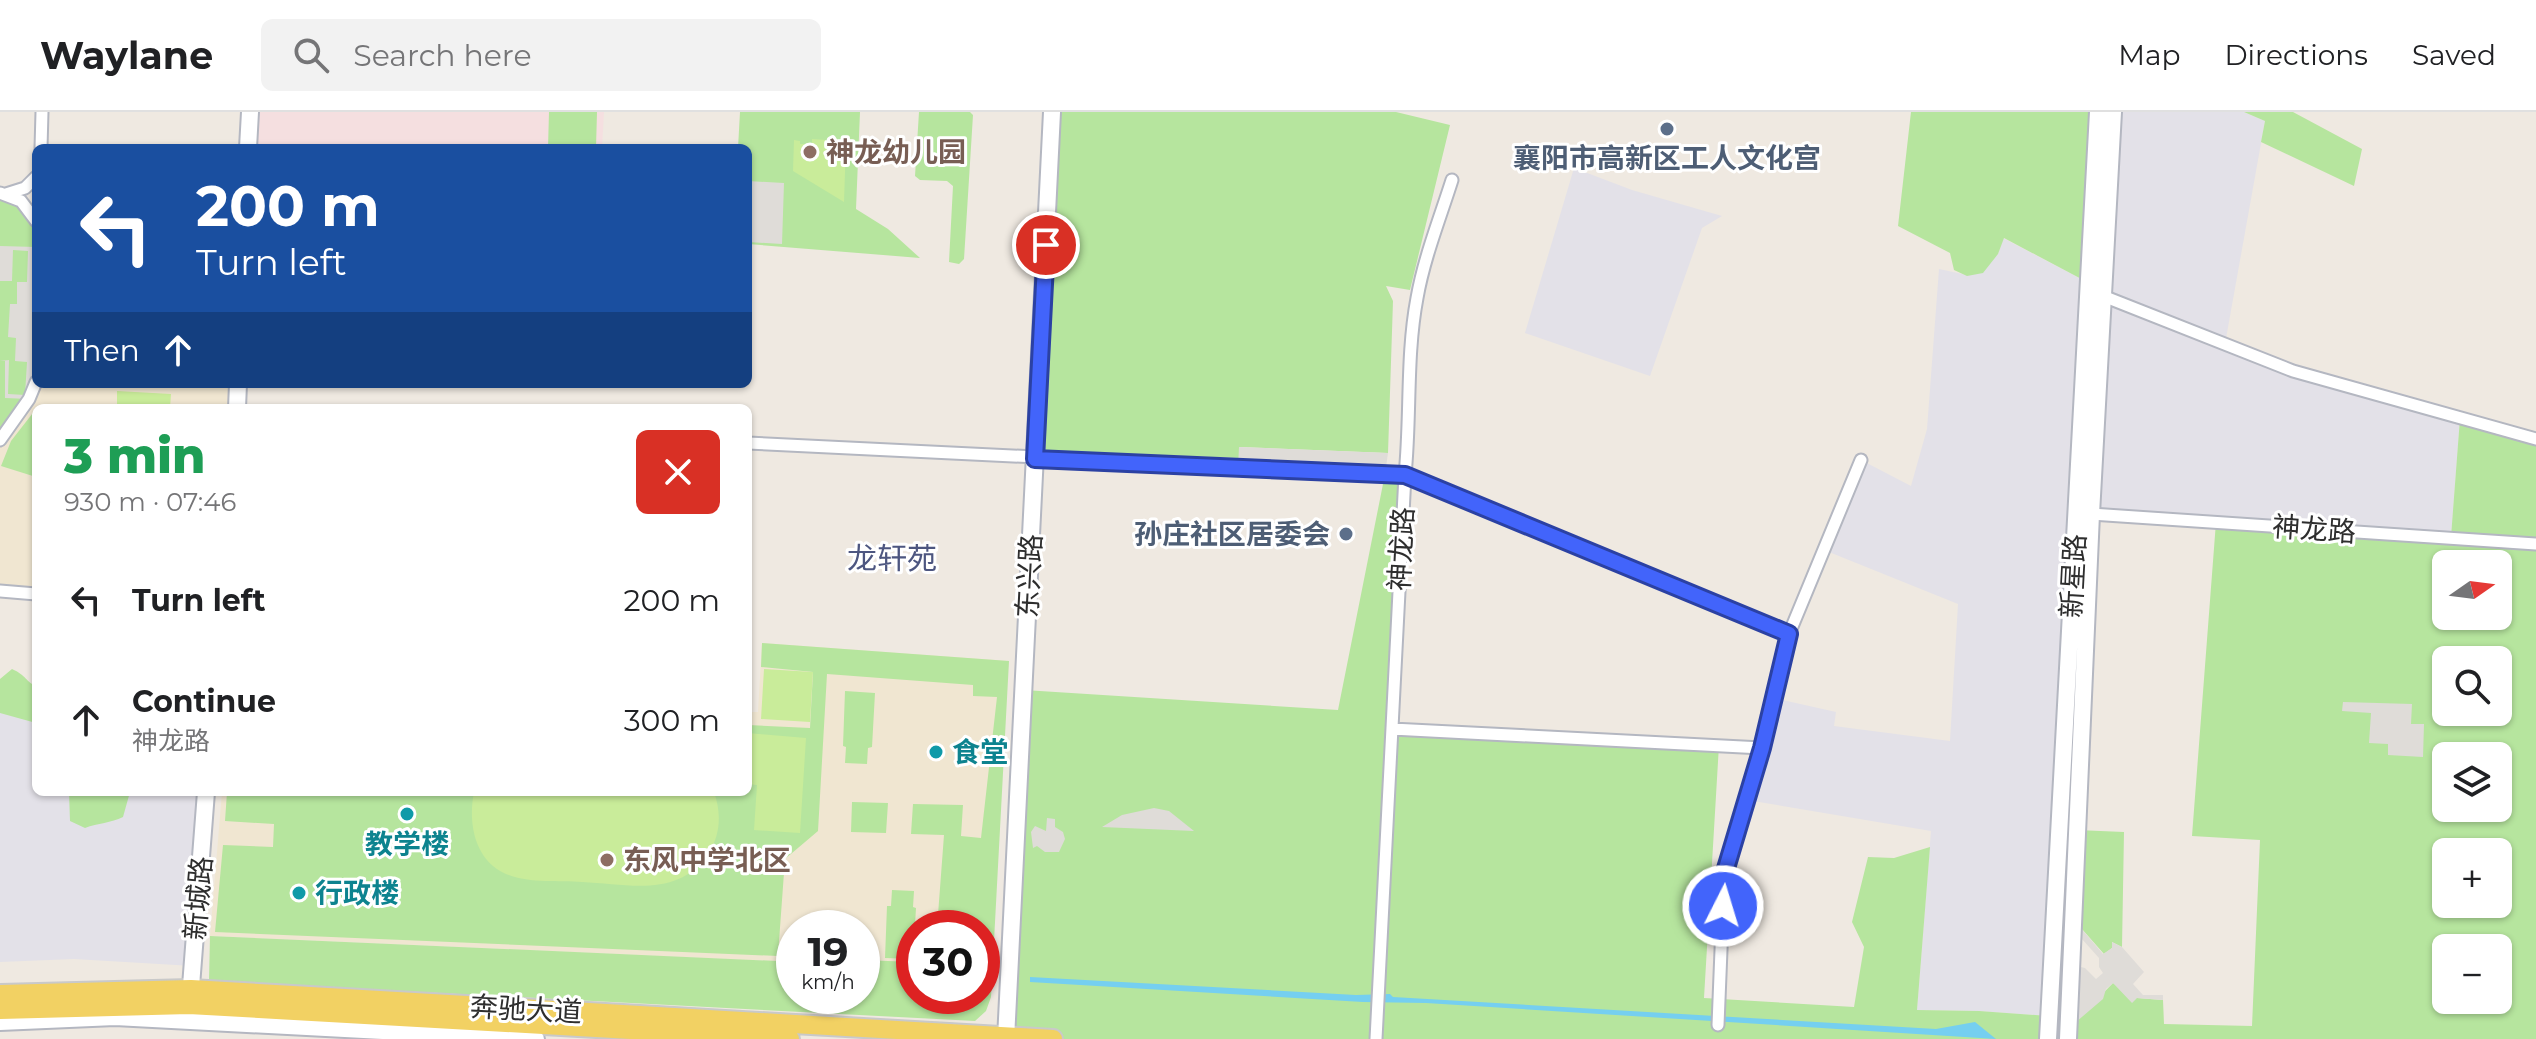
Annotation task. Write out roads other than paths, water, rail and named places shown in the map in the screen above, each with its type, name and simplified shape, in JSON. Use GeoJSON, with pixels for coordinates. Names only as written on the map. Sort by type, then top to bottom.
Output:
{"type":"FeatureCollection","features":[{"type":"Feature","properties":{"kind":"main road"},"geometry":{"type":"LineString","coordinates":[[248,144],[250,112]]}},
{"type":"Feature","properties":{"kind":"main road","name":"东兴路"},"geometry":{"type":"LineString","coordinates":[[1006,1038],[1052,112]]}},
{"type":"Feature","properties":{"kind":"main road","name":"新星路"},"geometry":{"type":"LineString","coordinates":[[2048,1039],[2098,112]]}},
{"type":"Feature","properties":{"kind":"main road","name":"新星路"},"geometry":{"type":"LineString","coordinates":[[2068,1039],[2091,514],[2113,112]]}},
{"type":"Feature","properties":{"kind":"main road","name":"新城路"},"geometry":{"type":"LineString","coordinates":[[190,997],[206,796]]}},
{"type":"Feature","properties":{"kind":"main road","name":"奔驰大道"},"geometry":{"type":"LineString","coordinates":[[0,994],[190,997],[1053,1039]]}},
{"type":"Feature","properties":{"kind":"main road","name":"奔驰大道"},"geometry":{"type":"LineString","coordinates":[[0,1010],[190,997],[238,1015],[790,1039]]}},
{"type":"Feature","properties":{"kind":"main road"},"geometry":{"type":"LineString","coordinates":[[0,1022],[238,1015]]}},
{"type":"Feature","properties":{"kind":"main road"},"geometry":{"type":"LineString","coordinates":[[312,1019],[536,1039]]}},
{"type":"Feature","properties":{"kind":"street"},"geometry":{"type":"LineString","coordinates":[[41,144],[42,112]]}},
{"type":"Feature","properties":{"kind":"street"},"geometry":{"type":"LineString","coordinates":[[1452,180],[1417,297],[1408,388],[1405,475],[1789,634]]}},
{"type":"Feature","properties":{"kind":"street"},"geometry":{"type":"LineString","coordinates":[[3,194],[32,183]]}},
{"type":"Feature","properties":{"kind":"street"},"geometry":{"type":"LineString","coordinates":[[3,194],[21,201],[32,216]]}},
{"type":"Feature","properties":{"kind":"street"},"geometry":{"type":"LineString","coordinates":[[2103,296],[2293,371],[2536,439]]}},
{"type":"Feature","properties":{"kind":"street"},"geometry":{"type":"LineString","coordinates":[[0,440],[34,388]]}},
{"type":"Feature","properties":{"kind":"street","name":"神龙路"},"geometry":{"type":"LineString","coordinates":[[752,443],[1405,475],[1376,1039]]}},
{"type":"Feature","properties":{"kind":"street"},"geometry":{"type":"LineString","coordinates":[[1718,1025],[1724,875],[1762,748],[1789,634],[1861,460]]}},
{"type":"Feature","properties":{"kind":"street","name":"神龙路"},"geometry":{"type":"LineString","coordinates":[[2091,514],[2536,544]]}},
{"type":"Feature","properties":{"kind":"street"},"geometry":{"type":"LineString","coordinates":[[0,591],[32,594]]}},
{"type":"Feature","properties":{"kind":"street"},"geometry":{"type":"LineString","coordinates":[[1392,729],[1762,748]]}},
{"type":"Feature","properties":{"kind":"water"},"geometry":{"type":"Polygon","coordinates":[[[1030,977],[1356,995],[1390,994],[1393,997],[1936,1029],[1975,1022],[1996,1039],[1030,982],[1030,977]]]}},
{"type":"Feature","properties":{"kind":"place","name":"襄阳市高新区工人文化宫"},"geometry":{"type":"Point","coordinates":[1667,129]}},
{"type":"Feature","properties":{"kind":"place","name":"神龙幼儿园"},"geometry":{"type":"Point","coordinates":[810,152]}},
{"type":"Feature","properties":{"kind":"place","name":"孙庄社区居委会"},"geometry":{"type":"Point","coordinates":[1346,534]}},
{"type":"Feature","properties":{"kind":"place","name":"食堂"},"geometry":{"type":"Point","coordinates":[936,752]}},
{"type":"Feature","properties":{"kind":"place","name":"教学楼"},"geometry":{"type":"Point","coordinates":[407,814]}},
{"type":"Feature","properties":{"kind":"place","name":"东风中学北区"},"geometry":{"type":"Point","coordinates":[607,860]}},
{"type":"Feature","properties":{"kind":"place","name":"行政楼"},"geometry":{"type":"Point","coordinates":[299,893]}},
{"type":"Feature","properties":{"kind":"district","name":"龙轩苑"},"geometry":{"type":"Point","coordinates":[892,558]}}]}
